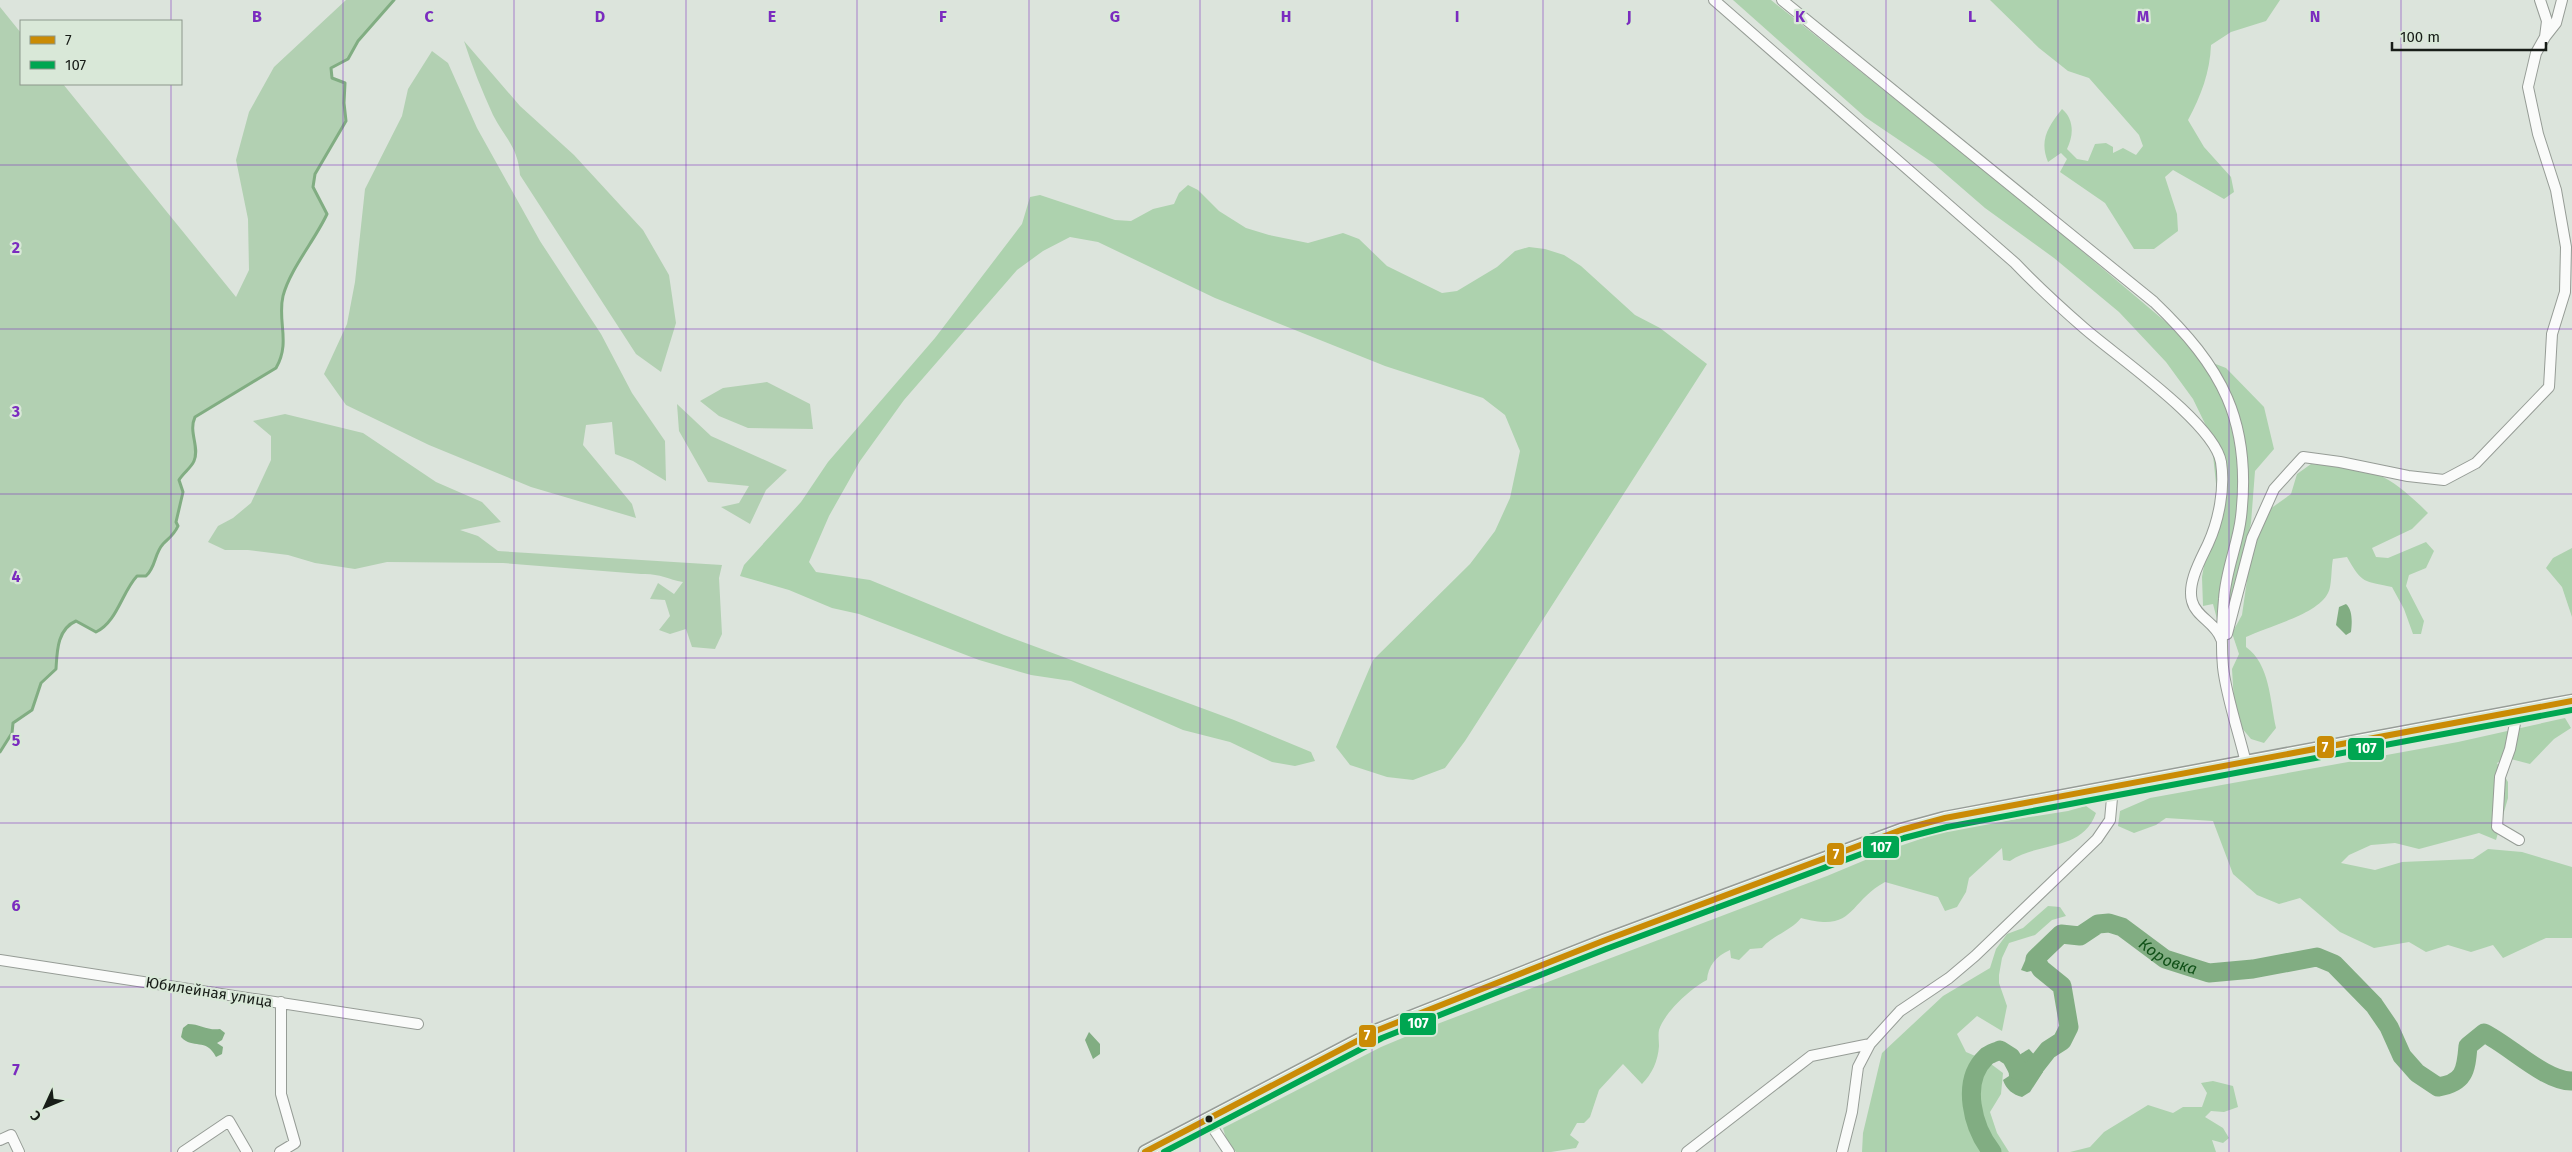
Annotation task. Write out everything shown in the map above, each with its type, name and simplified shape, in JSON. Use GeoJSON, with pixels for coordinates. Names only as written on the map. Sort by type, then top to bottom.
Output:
{"type":"FeatureCollection","features":[{"type":"Feature","properties":{"kind":"main road"},"geometry":{"type":"LineString","coordinates":[[1145,1152],[1378,1030],[1603,941],[1891,834],[1946,818],[2572,702]]}},
{"type":"Feature","properties":{"kind":"street"},"geometry":{"type":"LineString","coordinates":[[1714,0],[2015,263],[2086,330],[2182,409],[2200,428],[2220,460],[2222,479],[2215,523],[2208,545],[2201,555],[2191,595],[2192,603],[2218,629],[2223,646]]}},
{"type":"Feature","properties":{"kind":"street"},"geometry":{"type":"LineString","coordinates":[[1782,0],[2154,302],[2186,334],[2213,368],[2230,404],[2240,444],[2244,481],[2241,520],[2227,568],[2223,668],[2246,763]]}},
{"type":"Feature","properties":{"kind":"street"},"geometry":{"type":"LineString","coordinates":[[2540,0],[2547,21],[2545,36]]}},
{"type":"Feature","properties":{"kind":"street"},"geometry":{"type":"LineString","coordinates":[[2223,646],[2252,538],[2274,489],[2303,457],[2340,462],[2408,476],[2444,480],[2476,463],[2549,387],[2552,334],[2565,292],[2566,247],[2556,190],[2538,134],[2528,87],[2536,52],[2545,36],[2556,23],[2562,0]]}},
{"type":"Feature","properties":{"kind":"street"},"geometry":{"type":"LineString","coordinates":[[2517,713],[2510,749],[2500,778],[2498,827],[2519,840]]}},
{"type":"Feature","properties":{"kind":"street"},"geometry":{"type":"LineString","coordinates":[[1842,1152],[1852,1112],[1858,1067],[1870,1044],[1900,1011],[1949,978],[1975,956],[2097,839],[2110,820],[2113,787]]}},
{"type":"Feature","properties":{"kind":"street","name":"Юбилейная улица"},"geometry":{"type":"LineString","coordinates":[[0,960],[418,1024]]}},
{"type":"Feature","properties":{"kind":"street"},"geometry":{"type":"LineString","coordinates":[[280,1152],[295,1143],[280,1094],[281,1002]]}},
{"type":"Feature","properties":{"kind":"street"},"geometry":{"type":"LineString","coordinates":[[1687,1152],[1811,1056],[1870,1044]]}},
{"type":"Feature","properties":{"kind":"street"},"geometry":{"type":"LineString","coordinates":[[1207,1119],[1229,1152]]}},
{"type":"Feature","properties":{"kind":"street"},"geometry":{"type":"LineString","coordinates":[[183,1152],[229,1121],[247,1152]]}},
{"type":"Feature","properties":{"kind":"street"},"geometry":{"type":"LineString","coordinates":[[0,1140],[11,1135],[20,1152]]}},
{"type":"Feature","properties":{"kind":"shaded area"},"geometry":{"type":"Polygon","coordinates":[[[346,0],[394,0],[358,41],[348,59],[331,68],[333,78],[345,83],[344,103],[346,121],[315,174],[313,187],[327,214],[286,286],[281,314],[283,349],[276,368],[195,417],[193,423],[194,461],[179,480],[183,492],[176,522],[178,526],[160,548],[152,569],[146,576],[137,576],[114,614],[103,627],[96,632],[76,621],[65,629],[59,642],[56,669],[41,684],[32,710],[13,723],[12,733],[0,752],[0,7],[20,32],[20,85],[64,85],[236,297],[249,270],[248,219],[236,160],[249,112],[274,67],[346,0]]]}},
{"type":"Feature","properties":{"kind":"shaded area"},"geometry":{"type":"Polygon","coordinates":[[[1733,0],[1771,0],[2030,207],[2180,334],[2200,358],[2226,368],[2264,407],[2274,449],[2255,471],[2251,523],[2228,615],[2218,623],[2213,604],[2203,606],[2202,577],[2217,493],[2211,436],[2193,399],[2166,362],[2119,312],[2054,258],[1985,208],[1933,163],[1865,117],[1733,0]]]}},
{"type":"Feature","properties":{"kind":"shaded area"},"geometry":{"type":"Polygon","coordinates":[[[1990,0],[2280,0],[2266,21],[2231,32],[2211,45],[2209,65],[2204,84],[2188,120],[2204,147],[2231,177],[2234,192],[2224,199],[2173,170],[2165,177],[2177,214],[2178,231],[2154,249],[2134,249],[2105,203],[2060,172],[2067,159],[2061,153],[2048,162],[2044,147],[2046,134],[2062,109],[2069,118],[2072,128],[2067,149],[2077,159],[2088,161],[2095,144],[2106,143],[2113,147],[2113,153],[2123,148],[2136,155],[2143,146],[2139,135],[2089,78],[2068,71],[2039,48],[1990,0]]]}},
{"type":"Feature","properties":{"kind":"shaded area"},"geometry":{"type":"Polygon","coordinates":[[[464,41],[520,106],[574,155],[643,230],[669,275],[676,323],[661,372],[636,354],[520,175],[517,157],[493,115],[464,41]]]}},
{"type":"Feature","properties":{"kind":"shaded area"},"geometry":{"type":"Polygon","coordinates":[[[432,51],[448,63],[477,128],[540,241],[601,334],[632,393],[665,441],[666,481],[633,461],[615,454],[612,422],[586,425],[583,445],[632,504],[636,518],[531,487],[429,445],[346,405],[324,374],[347,324],[355,282],[365,189],[402,116],[408,89],[432,51]]]}},
{"type":"Feature","properties":{"kind":"shaded area"},"geometry":{"type":"Polygon","coordinates":[[[1188,185],[1198,190],[1219,211],[1246,228],[1308,243],[1343,233],[1359,239],[1387,266],[1442,293],[1457,291],[1497,267],[1515,251],[1529,247],[1545,249],[1564,255],[1581,266],[1635,315],[1660,328],[1707,364],[1465,741],[1445,768],[1413,780],[1387,777],[1350,765],[1336,747],[1373,660],[1470,564],[1495,531],[1510,498],[1520,451],[1505,415],[1483,398],[1385,366],[1215,298],[1098,242],[1070,237],[1043,251],[1017,270],[904,400],[860,461],[829,516],[809,562],[816,572],[870,580],[1004,635],[1234,720],[1311,752],[1315,761],[1295,766],[1272,762],[1230,742],[1183,730],[1071,681],[1031,675],[979,660],[859,614],[832,608],[789,590],[740,576],[744,565],[801,502],[828,462],[935,338],[1022,224],[1030,197],[1040,195],[1115,220],[1131,221],[1153,209],[1174,204],[1179,193],[1188,185]]]}},
{"type":"Feature","properties":{"kind":"shaded area"},"geometry":{"type":"Polygon","coordinates":[[[767,382],[810,404],[813,429],[748,428],[719,416],[700,401],[723,388],[767,382]]]}},
{"type":"Feature","properties":{"kind":"shaded area"},"geometry":{"type":"Polygon","coordinates":[[[677,404],[711,436],[787,470],[766,490],[750,524],[721,507],[739,503],[749,486],[708,482],[679,431],[677,404]]]}},
{"type":"Feature","properties":{"kind":"shaded area"},"geometry":{"type":"Polygon","coordinates":[[[285,414],[363,433],[436,482],[482,502],[501,522],[460,530],[478,536],[498,551],[722,565],[719,578],[722,634],[715,649],[692,647],[686,629],[670,634],[659,630],[670,616],[665,600],[650,599],[658,583],[674,594],[683,582],[658,575],[503,563],[387,562],[355,569],[315,563],[288,555],[248,550],[225,550],[208,542],[218,526],[233,518],[251,503],[271,460],[271,436],[253,421],[285,414]]]}},
{"type":"Feature","properties":{"kind":"shaded area"},"geometry":{"type":"Polygon","coordinates":[[[2311,464],[2357,469],[2383,477],[2401,488],[2428,513],[2412,529],[2372,548],[2376,557],[2388,558],[2426,542],[2434,551],[2426,568],[2409,575],[2406,586],[2424,621],[2421,634],[2413,634],[2404,609],[2392,587],[2375,584],[2360,577],[2347,557],[2333,559],[2329,590],[2322,601],[2303,614],[2246,637],[2246,647],[2260,663],[2268,684],[2276,728],[2264,743],[2251,739],[2241,727],[2234,702],[2232,669],[2239,654],[2232,633],[2242,615],[2249,566],[2256,538],[2270,509],[2291,494],[2297,474],[2311,464]]]}},
{"type":"Feature","properties":{"kind":"shaded area"},"geometry":{"type":"Polygon","coordinates":[[[2572,548],[2572,617],[2562,587],[2546,568],[2553,558],[2572,548]]]}},
{"type":"Feature","properties":{"kind":"shaded area"},"geometry":{"type":"Polygon","coordinates":[[[2346,604],[2350,610],[2352,621],[2351,632],[2346,635],[2336,625],[2339,607],[2346,604]]]}},
{"type":"Feature","properties":{"kind":"shaded area"},"geometry":{"type":"Polygon","coordinates":[[[2565,718],[2571,728],[2554,739],[2530,764],[2507,758],[2497,763],[2508,782],[2508,798],[2496,840],[2479,833],[2419,849],[2395,843],[2371,845],[2349,855],[2341,863],[2375,870],[2402,862],[2473,859],[2488,849],[2522,852],[2572,867],[2572,938],[2546,938],[2503,958],[2493,945],[2471,952],[2448,945],[2426,952],[2409,942],[2374,948],[2340,932],[2300,898],[2279,904],[2257,895],[2233,874],[2213,821],[2166,818],[2156,825],[2134,833],[2118,826],[2120,811],[2150,798],[2458,742],[2565,718]]]}},
{"type":"Feature","properties":{"kind":"shaded area"},"geometry":{"type":"Polygon","coordinates":[[[2086,806],[2096,813],[2081,834],[2059,844],[2021,855],[2010,861],[2003,860],[2002,848],[1969,878],[1966,892],[1957,907],[1945,911],[1938,897],[1885,882],[1873,890],[1849,914],[1841,919],[1832,922],[1819,922],[1801,918],[1762,948],[1750,949],[1739,960],[1731,958],[1730,950],[1721,955],[1711,966],[1707,980],[1693,989],[1666,1016],[1659,1030],[1659,1046],[1654,1067],[1646,1080],[1642,1084],[1623,1064],[1599,1090],[1590,1117],[1584,1123],[1577,1123],[1570,1135],[1579,1142],[1576,1148],[1551,1152],[1236,1152],[1227,1142],[1223,1128],[1381,1047],[1424,1029],[1827,876],[1894,848],[1947,830],[2068,811],[2086,806]]]}},
{"type":"Feature","properties":{"kind":"shaded area"},"geometry":{"type":"Polygon","coordinates":[[[2048,906],[2060,907],[2066,916],[2052,920],[2035,935],[2009,943],[2002,958],[1999,983],[2007,1006],[2002,1031],[1977,1016],[1957,1034],[1966,1052],[1987,1061],[2003,1073],[2001,1094],[1990,1112],[1997,1133],[2009,1152],[1862,1152],[1863,1133],[1882,1053],[1943,996],[1990,968],[1996,949],[2007,934],[2023,928],[2048,906]]]}},
{"type":"Feature","properties":{"kind":"shaded area"},"geometry":{"type":"Polygon","coordinates":[[[2051,937],[2057,939],[2042,957],[2043,968],[2027,972],[2021,970],[2028,954],[2051,937]]]}},
{"type":"Feature","properties":{"kind":"shaded area"},"geometry":{"type":"Polygon","coordinates":[[[188,1024],[220,1029],[225,1033],[222,1040],[217,1043],[223,1047],[222,1054],[216,1057],[208,1047],[190,1043],[181,1037],[183,1028],[188,1024]]]}},
{"type":"Feature","properties":{"kind":"shaded area"},"geometry":{"type":"Polygon","coordinates":[[[1089,1032],[1100,1044],[1100,1054],[1093,1059],[1085,1040],[1089,1032]]]}},
{"type":"Feature","properties":{"kind":"shaded area"},"geometry":{"type":"Polygon","coordinates":[[[2029,1049],[2042,1063],[2043,1072],[2030,1092],[2022,1097],[2010,1091],[2003,1080],[2009,1076],[2010,1066],[2014,1059],[2029,1049]]]}},
{"type":"Feature","properties":{"kind":"shaded area"},"geometry":{"type":"Polygon","coordinates":[[[2213,1081],[2233,1086],[2238,1107],[2224,1112],[2211,1111],[2205,1117],[2223,1128],[2229,1138],[2223,1143],[2212,1140],[2216,1152],[2070,1152],[2090,1147],[2104,1132],[2148,1105],[2173,1113],[2183,1107],[2202,1107],[2207,1093],[2201,1083],[2213,1081]]]}},
{"type":"Feature","properties":{"kind":"waterway"},"geometry":{"type":"LineString","coordinates":[[0,752],[12,733],[13,723],[32,710],[41,683],[56,669],[59,642],[65,629],[76,621],[96,632],[103,627],[114,614],[137,576],[146,576],[152,569],[160,548],[178,526],[176,522],[183,492],[179,480],[194,461],[196,450],[193,423],[195,417],[276,368],[283,349],[281,314],[286,286],[327,214],[313,187],[315,174],[346,121],[344,103],[345,83],[332,78],[331,68],[348,59],[358,41],[394,0]]}},
{"type":"Feature","properties":{"kind":"waterway","name":"Коровка"},"geometry":{"type":"LineString","coordinates":[[1992,1152],[1979,1131],[1972,1105],[1973,1079],[1978,1067],[1987,1056],[2000,1050],[2011,1057],[2018,1070],[2030,1073],[2048,1050],[2062,1041],[2069,1027],[2062,986],[2041,969],[2035,959],[2061,934],[2080,936],[2098,924],[2109,923],[2122,927],[2165,959],[2209,973],[2253,969],[2317,957],[2334,964],[2374,1005],[2389,1027],[2402,1056],[2417,1073],[2438,1087],[2458,1079],[2464,1069],[2468,1046],[2484,1033],[2551,1076],[2572,1081]]}},
{"type":"Feature","properties":{"kind":"transit line","name":"7"},"geometry":{"type":"LineString","coordinates":[[1145,1152],[1378,1030],[1603,941],[1901,830],[1945,818],[2572,701]]}},
{"type":"Feature","properties":{"kind":"transit line","name":"107"},"geometry":{"type":"LineString","coordinates":[[1164,1152],[1382,1038],[1606,949],[1904,838],[1947,827],[2572,710]]}}]}
